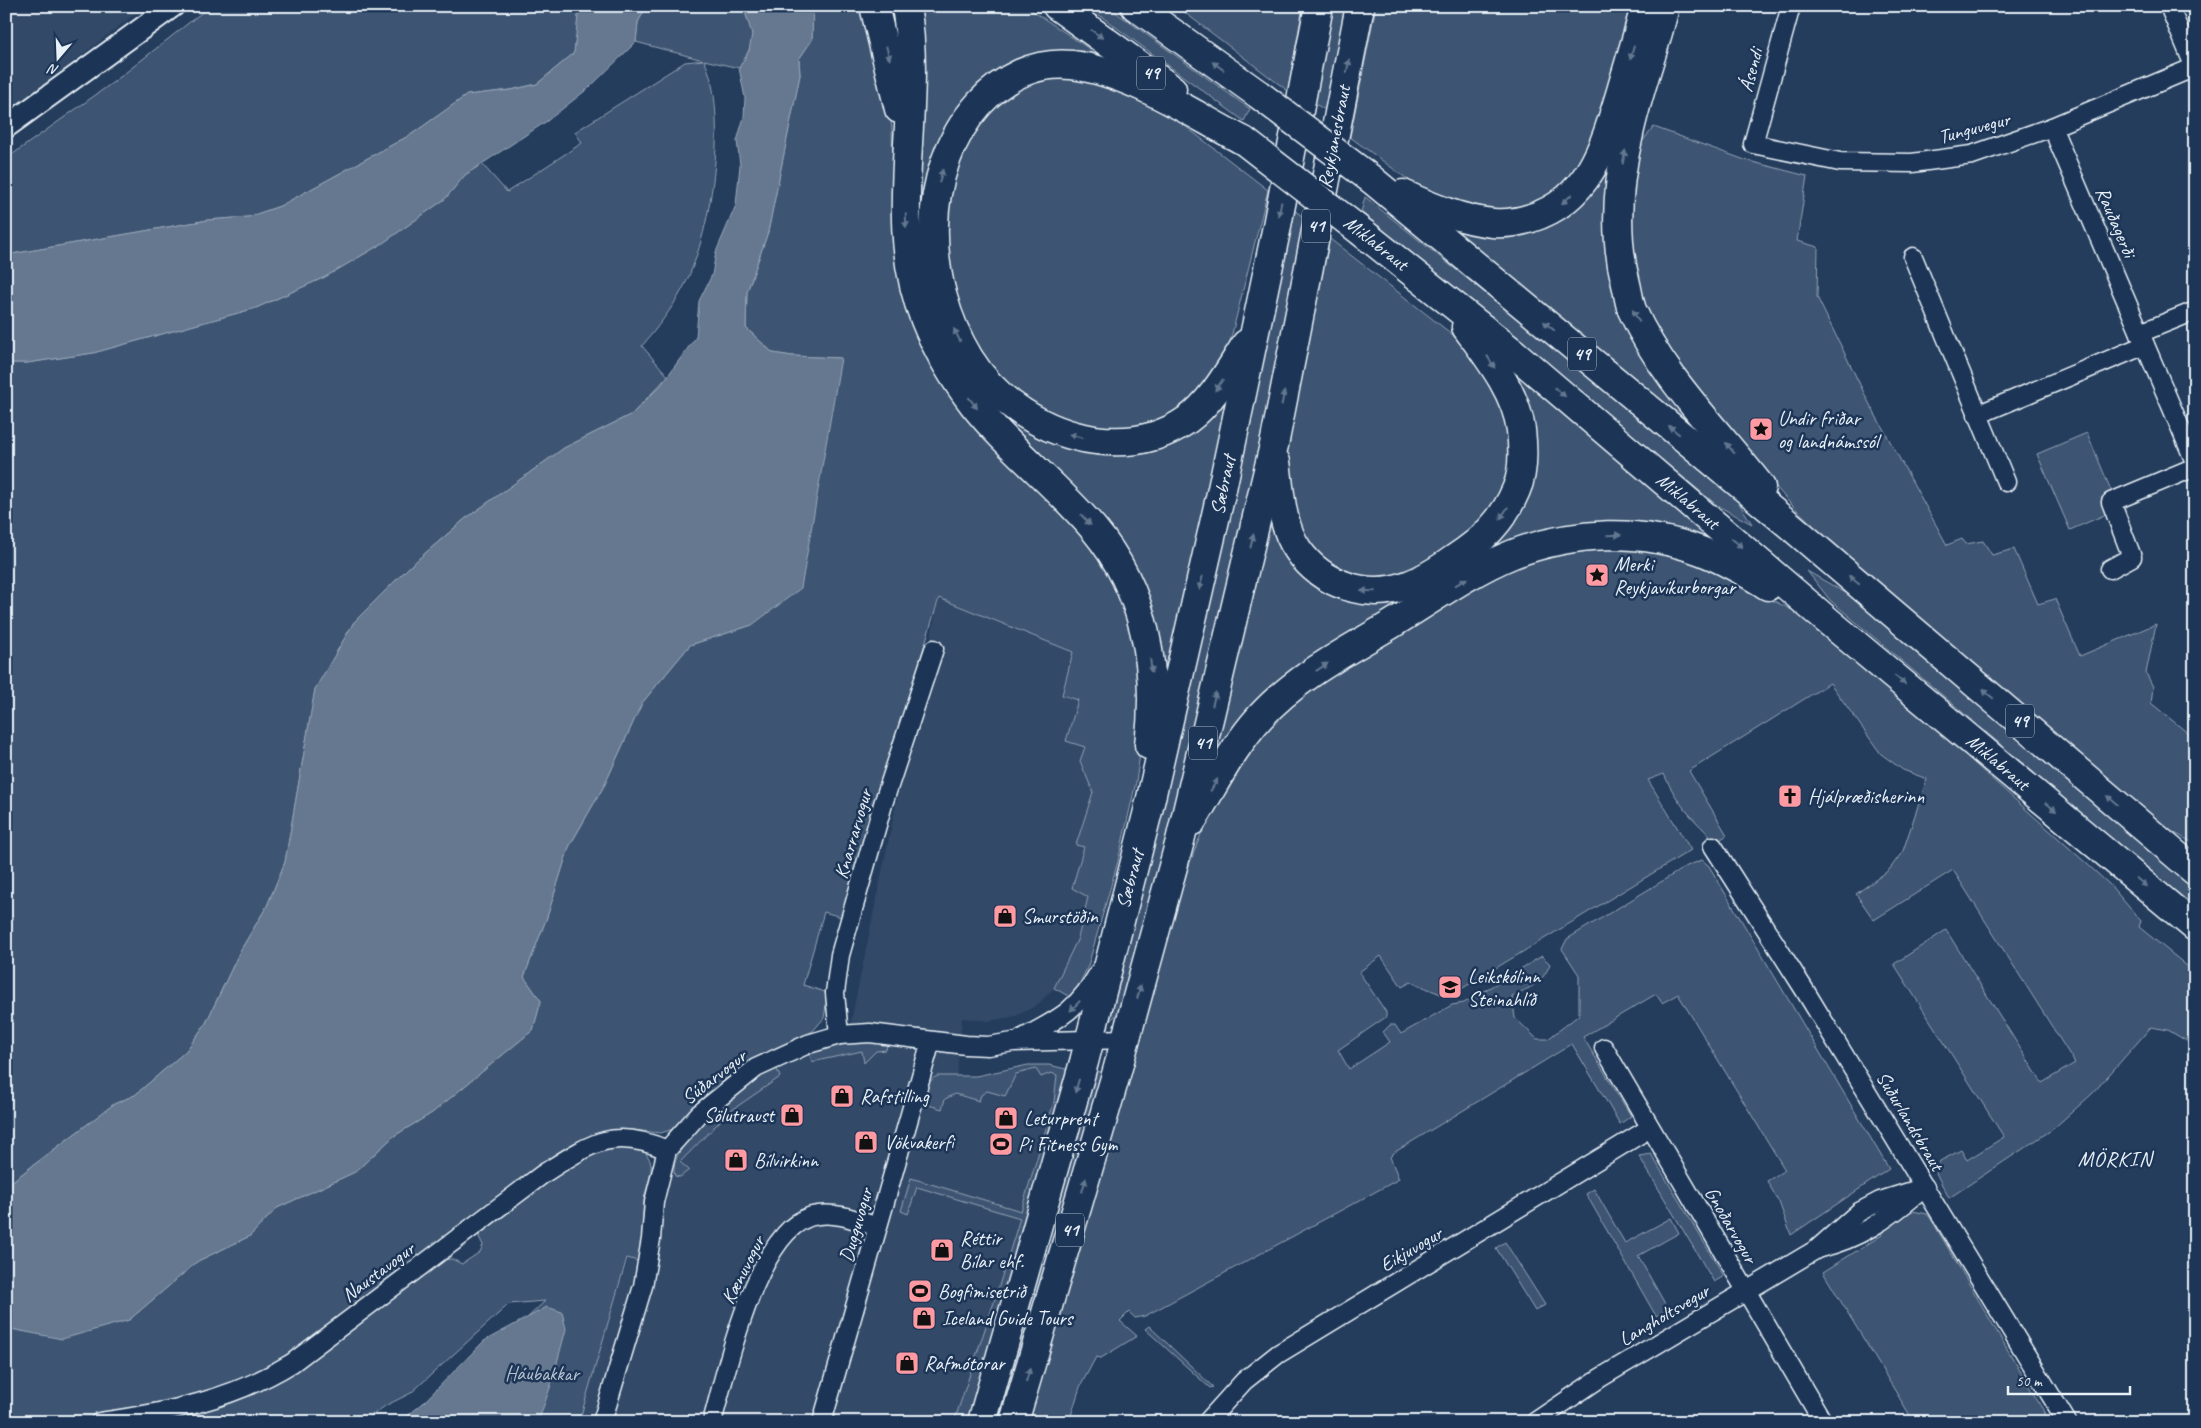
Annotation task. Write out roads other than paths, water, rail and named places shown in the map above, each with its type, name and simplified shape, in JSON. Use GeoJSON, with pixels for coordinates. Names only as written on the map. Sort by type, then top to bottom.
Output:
{"type":"FeatureCollection","features":[{"type":"Feature","properties":{"kind":"highway"},"geometry":{"type":"LineString","coordinates":[[874,6],[898,95],[907,172]]}},
{"type":"Feature","properties":{"kind":"highway"},"geometry":{"type":"LineString","coordinates":[[906,6],[912,54],[907,172],[908,248],[915,290],[938,348],[954,377],[974,405],[1095,530],[1130,585],[1141,614],[1152,668],[1151,730],[1146,773],[1148,811]]}},
{"type":"Feature","properties":{"kind":"highway","name":"49"},"geometry":{"type":"LineString","coordinates":[[1057,6],[1244,141]]}},
{"type":"Feature","properties":{"kind":"highway","name":"49"},"geometry":{"type":"LineString","coordinates":[[1135,6],[1258,94],[1371,179],[1793,528],[2195,870]]}},
{"type":"Feature","properties":{"kind":"highway","name":"Reykjanesbraut"},"geometry":{"type":"LineString","coordinates":[[1255,330],[1319,6]]}},
{"type":"Feature","properties":{"kind":"highway","name":"Reykjanesbraut"},"geometry":{"type":"LineString","coordinates":[[1274,445],[1360,6]]}},
{"type":"Feature","properties":{"kind":"highway"},"geometry":{"type":"LineString","coordinates":[[1371,179],[1434,208],[1494,223],[1519,222],[1542,215],[1562,204],[1581,186],[1595,164],[1606,137],[1645,6]]}},
{"type":"Feature","properties":{"kind":"highway"},"geometry":{"type":"LineString","coordinates":[[1665,6],[1629,132],[1620,176],[1617,223],[1621,265],[1632,309],[1678,386],[1793,528]]}},
{"type":"Feature","properties":{"kind":"highway"},"geometry":{"type":"LineString","coordinates":[[1244,141],[1133,84],[1100,72],[1065,65],[1050,65],[1024,71],[1003,82],[989,93],[958,131],[947,155],[939,182],[934,240],[937,268],[953,329],[970,359],[991,385],[1016,408],[1047,427],[1080,438],[1111,442],[1138,441],[1165,432],[1188,419],[1212,395],[1255,330]]}},
{"type":"Feature","properties":{"kind":"highway","name":"Miklabraut"},"geometry":{"type":"LineString","coordinates":[[1244,141],[1442,294],[1828,621],[2195,927]]}},
{"type":"Feature","properties":{"kind":"highway"},"geometry":{"type":"LineString","coordinates":[[1274,445],[1287,528],[1298,549],[1314,568],[1334,582],[1359,590],[1384,591],[1408,586],[1435,572],[1489,533],[1506,511],[1517,488],[1522,462],[1521,429],[1512,400],[1491,361],[1442,294]]}},
{"type":"Feature","properties":{"kind":"highway","name":"Sæbraut"},"geometry":{"type":"LineString","coordinates":[[982,1422],[1089,1039],[1148,811],[1222,489],[1255,330]]}},
{"type":"Feature","properties":{"kind":"highway","name":"Sæbraut"},"geometry":{"type":"LineString","coordinates":[[1014,1422],[1126,1039],[1180,841],[1274,445]]}},
{"type":"Feature","properties":{"kind":"highway"},"geometry":{"type":"LineString","coordinates":[[1180,841],[1234,750],[1262,715],[1277,700],[1325,664],[1479,571],[1512,554],[1578,536],[1624,535],[1670,542],[1702,551],[1742,571],[1828,621]]}},
{"type":"Feature","properties":{"kind":"street"},"geometry":{"type":"LineString","coordinates":[[6,127],[173,6]]}},
{"type":"Feature","properties":{"kind":"street","name":"Ásendi"},"geometry":{"type":"LineString","coordinates":[[1753,144],[1790,6]]}},
{"type":"Feature","properties":{"kind":"street"},"geometry":{"type":"LineString","coordinates":[[2169,6],[2195,68]]}},
{"type":"Feature","properties":{"kind":"street","name":"Tunguvegur"},"geometry":{"type":"LineString","coordinates":[[1753,144],[1840,162],[1912,163],[1972,155],[2052,127],[2195,68]]}},
{"type":"Feature","properties":{"kind":"street","name":"Rauðagerði"},"geometry":{"type":"LineString","coordinates":[[2052,127],[2195,462]]}},
{"type":"Feature","properties":{"kind":"street"},"geometry":{"type":"LineString","coordinates":[[1913,257],[2006,482]]}},
{"type":"Feature","properties":{"kind":"street"},"geometry":{"type":"LineString","coordinates":[[1977,415],[2142,339],[2195,311]]}},
{"type":"Feature","properties":{"kind":"street"},"geometry":{"type":"LineString","coordinates":[[2110,569],[2132,557],[2111,502],[2195,467]]}},
{"type":"Feature","properties":{"kind":"street","name":"Knarrarvogur"},"geometry":{"type":"LineString","coordinates":[[839,1035],[835,993],[840,956],[883,804],[934,648]]}},
{"type":"Feature","properties":{"kind":"street","name":"Suðurlandsbraut"},"geometry":{"type":"LineString","coordinates":[[1713,846],[1804,989],[2067,1422]]}},
{"type":"Feature","properties":{"kind":"street","name":"Súðarvogur"},"geometry":{"type":"LineString","coordinates":[[1013,1042],[1062,1017],[1073,1009],[1092,984],[1111,951]]}},
{"type":"Feature","properties":{"kind":"street","name":"Súðarvogur"},"geometry":{"type":"LineString","coordinates":[[602,1422],[643,1286],[655,1194],[667,1150],[698,1114],[756,1068],[808,1044],[839,1035],[870,1033],[988,1046],[1013,1042],[1126,1039]]}},
{"type":"Feature","properties":{"kind":"street","name":"Dugguvogur"},"geometry":{"type":"LineString","coordinates":[[822,1422],[931,1041]]}},
{"type":"Feature","properties":{"kind":"street","name":"Gnoðarvogur"},"geometry":{"type":"LineString","coordinates":[[1604,1048],[1745,1292],[1823,1422]]}},
{"type":"Feature","properties":{"kind":"street","name":"Eikjuvogur"},"geometry":{"type":"LineString","coordinates":[[1208,1422],[1244,1381],[1278,1354],[1650,1128]]}},
{"type":"Feature","properties":{"kind":"street","name":"Naustavogur"},"geometry":{"type":"LineString","coordinates":[[100,1422],[177,1410],[206,1403],[230,1395],[272,1375],[292,1363],[543,1174],[573,1155],[600,1142],[618,1138],[632,1138],[667,1150]]}},
{"type":"Feature","properties":{"kind":"street","name":"Langholtsvegur"},"geometry":{"type":"LineString","coordinates":[[1535,1422],[1600,1378],[1817,1249],[1840,1243],[1869,1230],[1925,1187]]}},
{"type":"Feature","properties":{"kind":"street","name":"Kænuvogur"},"geometry":{"type":"LineString","coordinates":[[712,1422],[744,1311],[770,1256],[796,1222],[817,1214],[840,1215],[878,1227]]}},
{"type":"Feature","properties":{"kind":"place","name":"Undir friðar og landnámssól"},"geometry":{"type":"Point","coordinates":[1761,429]}},
{"type":"Feature","properties":{"kind":"place","name":"Merki Reykjavíkurborgar"},"geometry":{"type":"Point","coordinates":[1597,575]}},
{"type":"Feature","properties":{"kind":"place","name":"Hjálpræðisherinn"},"geometry":{"type":"Point","coordinates":[1790,796]}},
{"type":"Feature","properties":{"kind":"place","name":"Smurstöðin"},"geometry":{"type":"Point","coordinates":[1005,916]}},
{"type":"Feature","properties":{"kind":"place","name":"Leikskólinn Steinahlíð"},"geometry":{"type":"Point","coordinates":[1450,987]}},
{"type":"Feature","properties":{"kind":"place","name":"Rafstilling"},"geometry":{"type":"Point","coordinates":[842,1096]}},
{"type":"Feature","properties":{"kind":"place","name":"Sölutraust"},"geometry":{"type":"Point","coordinates":[792,1115]}},
{"type":"Feature","properties":{"kind":"place","name":"Leturprent"},"geometry":{"type":"Point","coordinates":[1006,1118]}},
{"type":"Feature","properties":{"kind":"place","name":"Vökvakerfi"},"geometry":{"type":"Point","coordinates":[866,1142]}},
{"type":"Feature","properties":{"kind":"place","name":"Pi Fitness Gym"},"geometry":{"type":"Point","coordinates":[1001,1144]}},
{"type":"Feature","properties":{"kind":"place","name":"Bílvirkinn"},"geometry":{"type":"Point","coordinates":[736,1160]}},
{"type":"Feature","properties":{"kind":"place","name":"Réttir Bílar ehf."},"geometry":{"type":"Point","coordinates":[942,1250]}},
{"type":"Feature","properties":{"kind":"place","name":"Bogfimisetrið"},"geometry":{"type":"Point","coordinates":[920,1291]}},
{"type":"Feature","properties":{"kind":"place","name":"Iceland Guide Tours"},"geometry":{"type":"Point","coordinates":[924,1318]}},
{"type":"Feature","properties":{"kind":"place","name":"Rafmótorar"},"geometry":{"type":"Point","coordinates":[907,1363]}},
{"type":"Feature","properties":{"kind":"district","name":"MÖRKIN"},"geometry":{"type":"Point","coordinates":[2115,1159]}},
{"type":"Feature","properties":{"kind":"park label","name":"Háubakkar"},"geometry":{"type":"Point","coordinates":[542,1373]}}]}
